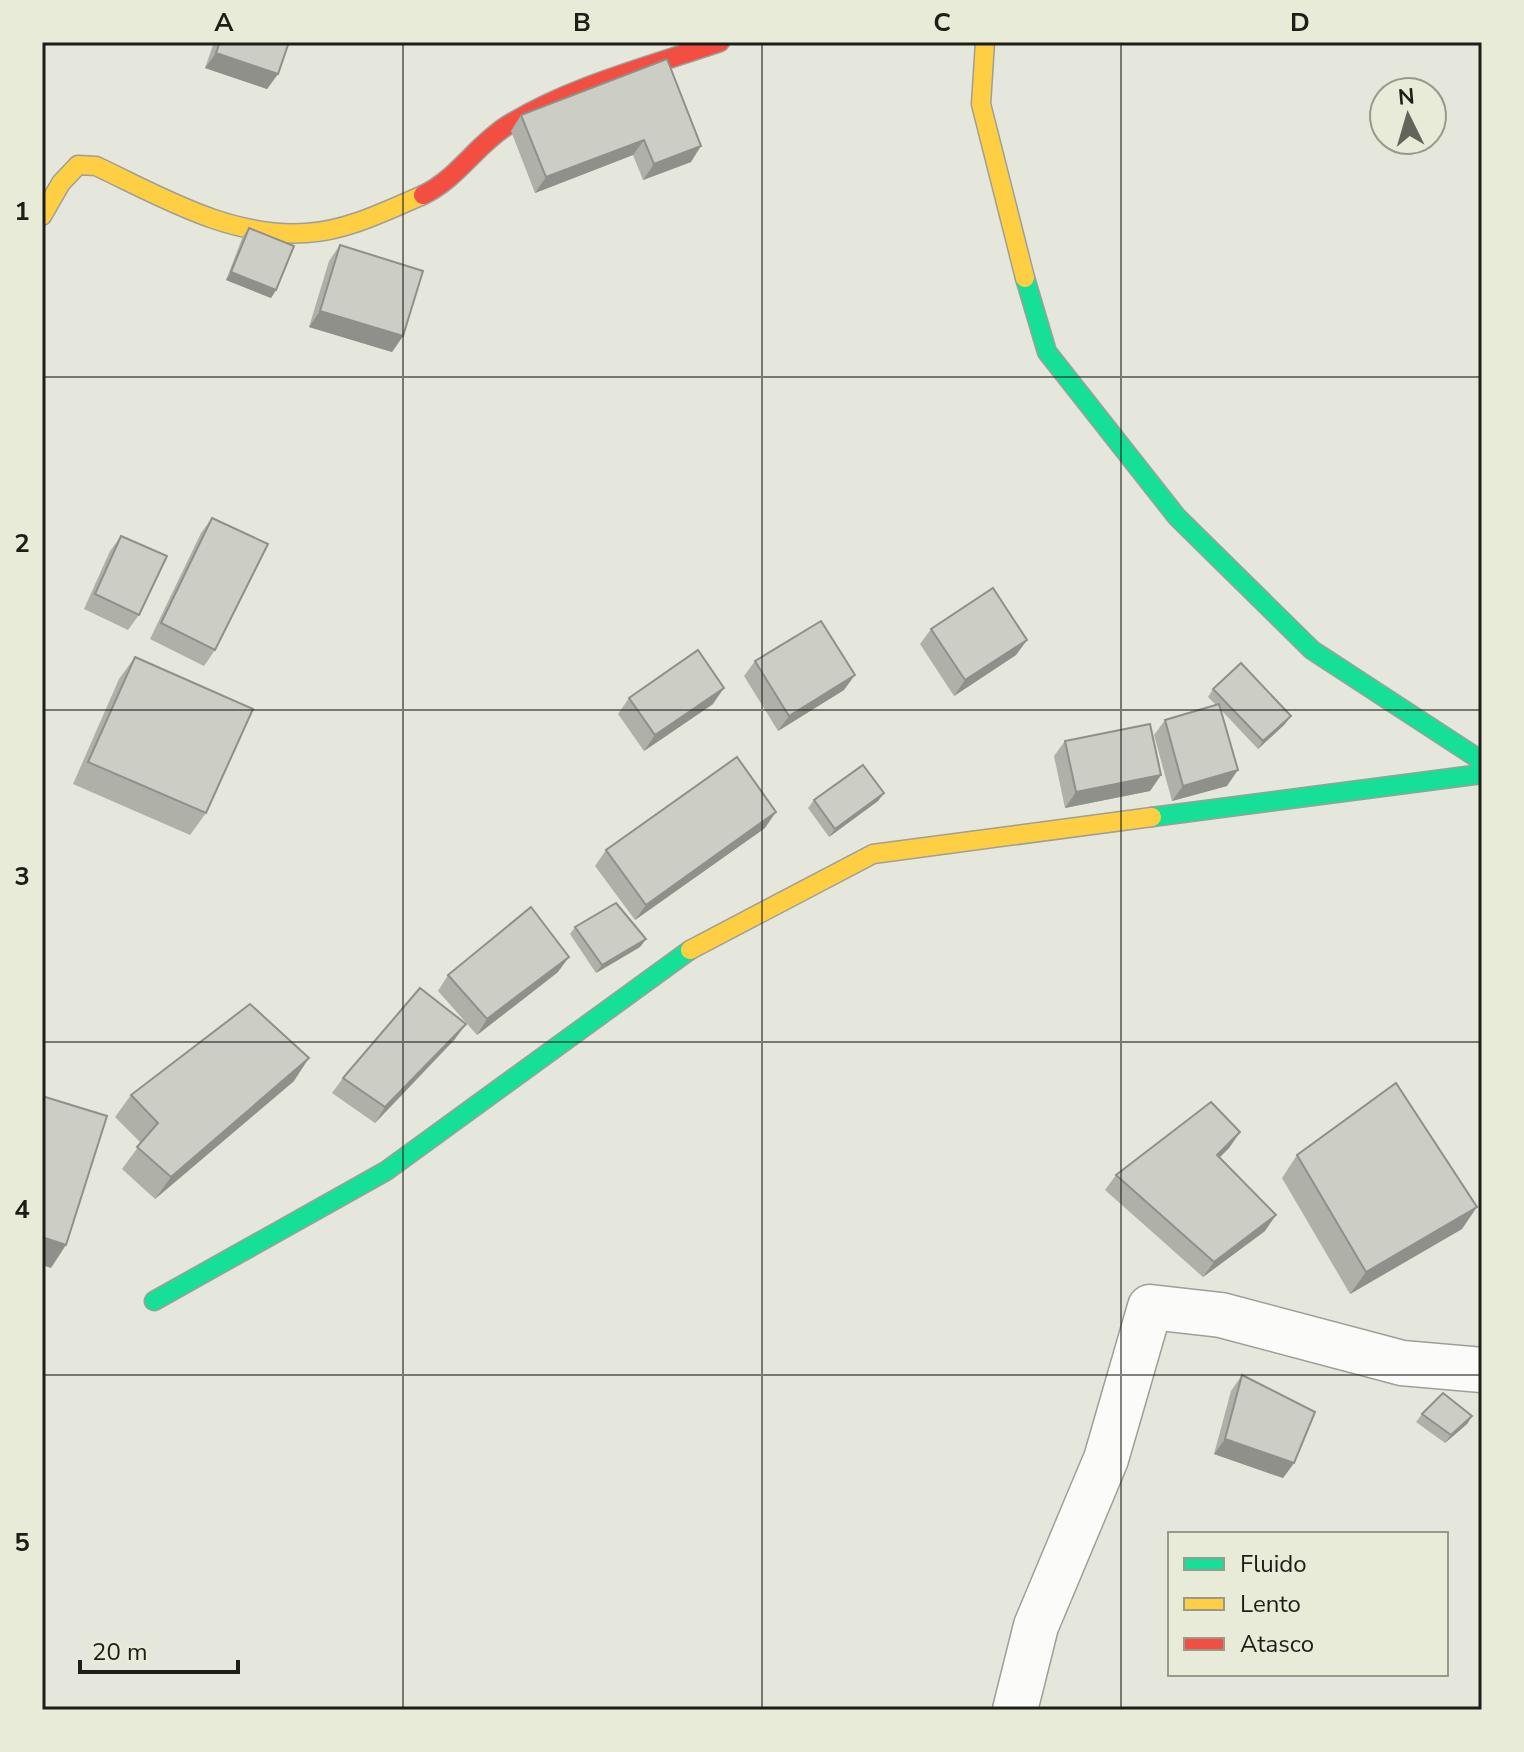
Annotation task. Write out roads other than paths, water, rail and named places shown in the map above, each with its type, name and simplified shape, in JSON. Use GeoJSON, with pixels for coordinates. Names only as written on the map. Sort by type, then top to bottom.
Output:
{"type":"FeatureCollection","features":[{"type":"Feature","properties":{"kind":"main road"},"geometry":{"type":"LineString","coordinates":[[42,216],[61,183],[78,165],[96,166],[239,230],[289,237],[356,225],[442,184],[481,143],[514,121],[592,87],[720,42]]}},
{"type":"Feature","properties":{"kind":"main road"},"geometry":{"type":"LineString","coordinates":[[985,42],[981,104],[1015,245],[1047,352],[1177,517],[1312,650],[1482,761]]}},
{"type":"Feature","properties":{"kind":"main road"},"geometry":{"type":"LineString","coordinates":[[154,1301],[386,1171],[684,953],[873,854],[1482,774]]}},
{"type":"Feature","properties":{"kind":"street"},"geometry":{"type":"LineString","coordinates":[[652,42],[710,42]]}},
{"type":"Feature","properties":{"kind":"street"},"geometry":{"type":"LineString","coordinates":[[1015,1710],[1036,1626],[1106,1459],[1150,1307],[1221,1315],[1402,1363],[1482,1370]]}}]}
